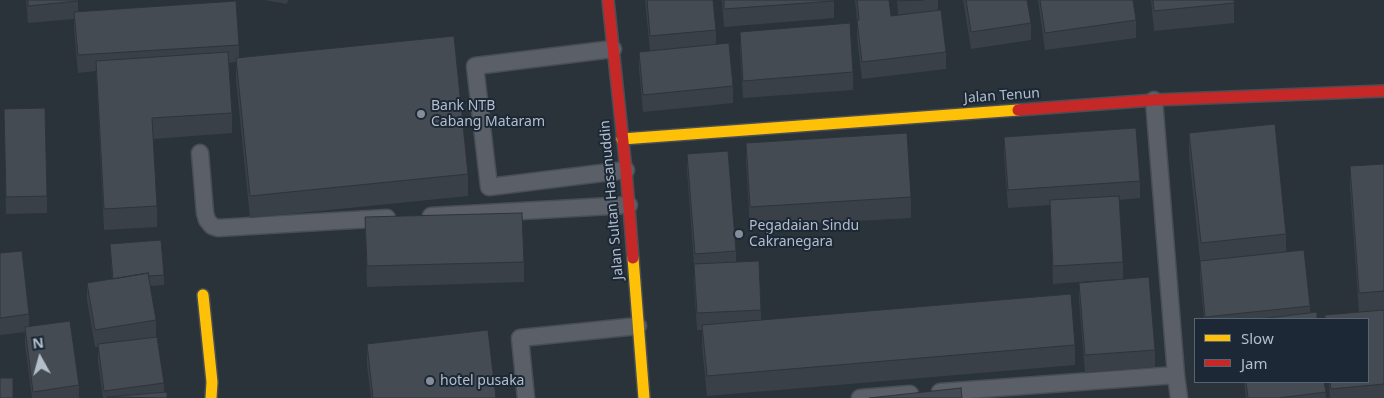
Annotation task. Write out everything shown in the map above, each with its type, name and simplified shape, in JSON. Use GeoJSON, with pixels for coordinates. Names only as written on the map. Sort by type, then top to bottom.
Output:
{"type":"FeatureCollection","features":[{"type":"Feature","properties":{"kind":"street","name":"Jalan Sultan Hasanuddin"},"geometry":{"type":"LineString","coordinates":[[608,0],[626,170],[644,398]]}},
{"type":"Feature","properties":{"kind":"street","name":"Jalan Tenun"},"geometry":{"type":"LineString","coordinates":[[622,139],[1154,100],[1384,91]]}},
{"type":"Feature","properties":{"kind":"street"},"geometry":{"type":"LineString","coordinates":[[203,295],[212,382],[211,398]]}},
{"type":"Feature","properties":{"kind":"lane"},"geometry":{"type":"LineString","coordinates":[[613,49],[474,66],[489,187],[626,170]]}},
{"type":"Feature","properties":{"kind":"lane"},"geometry":{"type":"LineString","coordinates":[[1154,100],[1176,375],[1180,398]]}},
{"type":"Feature","properties":{"kind":"lane"},"geometry":{"type":"LineString","coordinates":[[200,153],[205,213],[207,220],[212,226],[218,228],[629,205]]}},
{"type":"Feature","properties":{"kind":"lane"},"geometry":{"type":"LineString","coordinates":[[526,398],[520,338],[638,326]]}},
{"type":"Feature","properties":{"kind":"lane"},"geometry":{"type":"LineString","coordinates":[[860,398],[1176,375]]}},
{"type":"Feature","properties":{"kind":"building"},"geometry":{"type":"Polygon","coordinates":[[[28,0],[78,0],[78,1],[28,6],[28,0]]]}},
{"type":"Feature","properties":{"kind":"building"},"geometry":{"type":"Polygon","coordinates":[[[647,0],[713,0],[716,30],[650,36],[647,0]]]}},
{"type":"Feature","properties":{"kind":"building"},"geometry":{"type":"Polygon","coordinates":[[[724,0],[834,0],[834,1],[724,9],[724,0]]]}},
{"type":"Feature","properties":{"kind":"building"},"geometry":{"type":"Polygon","coordinates":[[[857,0],[889,0],[891,16],[941,10],[946,52],[862,62],[857,21],[859,20],[857,0]]]}},
{"type":"Feature","properties":{"kind":"building"},"geometry":{"type":"Polygon","coordinates":[[[966,0],[1027,0],[1031,23],[971,32],[966,0]]]}},
{"type":"Feature","properties":{"kind":"building"},"geometry":{"type":"Polygon","coordinates":[[[1040,0],[1133,0],[1136,20],[1045,33],[1040,0]]]}},
{"type":"Feature","properties":{"kind":"building"},"geometry":{"type":"Polygon","coordinates":[[[1153,0],[1234,0],[1234,3],[1154,11],[1153,0]]]}},
{"type":"Feature","properties":{"kind":"building"},"geometry":{"type":"Polygon","coordinates":[[[236,1],[239,45],[78,55],[74,12],[236,1]]]}},
{"type":"Feature","properties":{"kind":"building"},"geometry":{"type":"Polygon","coordinates":[[[850,23],[853,72],[743,81],[740,32],[850,23]]]}},
{"type":"Feature","properties":{"kind":"building"},"geometry":{"type":"Polygon","coordinates":[[[454,36],[468,174],[250,196],[236,58],[454,36]]]}},
{"type":"Feature","properties":{"kind":"building"},"geometry":{"type":"Polygon","coordinates":[[[729,43],[733,86],[643,95],[639,52],[729,43]]]}},
{"type":"Feature","properties":{"kind":"building"},"geometry":{"type":"Polygon","coordinates":[[[228,52],[232,113],[152,118],[157,206],[104,209],[96,61],[228,52]]]}},
{"type":"Feature","properties":{"kind":"building"},"geometry":{"type":"Polygon","coordinates":[[[45,108],[47,196],[6,197],[4,109],[45,108]]]}},
{"type":"Feature","properties":{"kind":"building"},"geometry":{"type":"Polygon","coordinates":[[[1275,124],[1286,234],[1201,243],[1189,133],[1275,124]]]}},
{"type":"Feature","properties":{"kind":"building"},"geometry":{"type":"Polygon","coordinates":[[[1136,128],[1140,181],[1008,190],[1004,137],[1136,128]]]}},
{"type":"Feature","properties":{"kind":"building"},"geometry":{"type":"Polygon","coordinates":[[[907,133],[911,197],[750,207],[746,143],[907,133]]]}},
{"type":"Feature","properties":{"kind":"building"},"geometry":{"type":"Polygon","coordinates":[[[728,151],[736,251],[695,254],[687,154],[728,151]]]}},
{"type":"Feature","properties":{"kind":"building"},"geometry":{"type":"Polygon","coordinates":[[[1384,164],[1384,291],[1359,293],[1350,166],[1384,164]]]}},
{"type":"Feature","properties":{"kind":"building"},"geometry":{"type":"Polygon","coordinates":[[[1119,196],[1123,262],[1053,266],[1050,200],[1119,196]]]}},
{"type":"Feature","properties":{"kind":"building"},"geometry":{"type":"Polygon","coordinates":[[[522,213],[524,262],[367,266],[365,217],[522,213]]]}},
{"type":"Feature","properties":{"kind":"building"},"geometry":{"type":"Polygon","coordinates":[[[161,240],[164,275],[149,276],[148,273],[113,279],[110,244],[161,240]]]}},
{"type":"Feature","properties":{"kind":"building"},"geometry":{"type":"Polygon","coordinates":[[[1304,250],[1310,306],[1205,317],[1200,261],[1304,250]]]}},
{"type":"Feature","properties":{"kind":"building"},"geometry":{"type":"Polygon","coordinates":[[[22,251],[29,314],[0,318],[0,253],[22,251]]]}},
{"type":"Feature","properties":{"kind":"building"},"geometry":{"type":"Polygon","coordinates":[[[759,261],[761,310],[697,313],[694,264],[759,261]]]}},
{"type":"Feature","properties":{"kind":"building"},"geometry":{"type":"Polygon","coordinates":[[[148,273],[156,320],[95,330],[87,283],[148,273]]]}},
{"type":"Feature","properties":{"kind":"building"},"geometry":{"type":"Polygon","coordinates":[[[1149,277],[1155,350],[1085,355],[1079,283],[1149,277]]]}},
{"type":"Feature","properties":{"kind":"building"},"geometry":{"type":"Polygon","coordinates":[[[1071,294],[1075,345],[707,376],[702,325],[1071,294]]]}},
{"type":"Feature","properties":{"kind":"building"},"geometry":{"type":"Polygon","coordinates":[[[1384,310],[1384,384],[1331,389],[1330,383],[1369,383],[1369,318],[1325,318],[1325,315],[1384,310]]]}},
{"type":"Feature","properties":{"kind":"building"},"geometry":{"type":"Polygon","coordinates":[[[1317,312],[1317,318],[1268,318],[1317,312]]]}},
{"type":"Feature","properties":{"kind":"building"},"geometry":{"type":"Polygon","coordinates":[[[70,321],[79,385],[33,392],[25,327],[70,321]]]}},
{"type":"Feature","properties":{"kind":"building","name":"hotel pusaka"},"geometry":{"type":"Polygon","coordinates":[[[488,330],[496,398],[373,398],[367,344],[488,330]]]}},
{"type":"Feature","properties":{"kind":"building"},"geometry":{"type":"Polygon","coordinates":[[[157,337],[164,383],[104,391],[98,344],[157,337]]]}},
{"type":"Feature","properties":{"kind":"building"},"geometry":{"type":"Polygon","coordinates":[[[0,378],[13,378],[13,398],[0,398],[0,378]]]}},
{"type":"Feature","properties":{"kind":"building"},"geometry":{"type":"Polygon","coordinates":[[[1246,383],[1324,383],[1326,392],[1278,398],[1248,398],[1246,383]]]}},
{"type":"Feature","properties":{"kind":"building"},"geometry":{"type":"Polygon","coordinates":[[[961,388],[962,398],[869,398],[961,388]]]}},
{"type":"Feature","properties":{"kind":"building"},"geometry":{"type":"Polygon","coordinates":[[[167,392],[167,398],[107,397],[167,392]]]}},
{"type":"Feature","properties":{"kind":"traffic: slow"},"geometry":{"type":"LineString","coordinates":[[622,139],[1018,110]]}},
{"type":"Feature","properties":{"kind":"traffic: slow"},"geometry":{"type":"LineString","coordinates":[[633,258],[644,398]]}},
{"type":"Feature","properties":{"kind":"traffic: slow"},"geometry":{"type":"LineString","coordinates":[[203,295],[212,382],[211,398]]}},
{"type":"Feature","properties":{"kind":"traffic: jam"},"geometry":{"type":"LineString","coordinates":[[608,0],[626,170],[633,258]]}},
{"type":"Feature","properties":{"kind":"traffic: jam"},"geometry":{"type":"LineString","coordinates":[[1018,110],[1154,100],[1384,91]]}},
{"type":"Feature","properties":{"kind":"place","name":"Bank NTB Cabang Mataram"},"geometry":{"type":"Point","coordinates":[421,114]}},
{"type":"Feature","properties":{"kind":"place","name":"Pegadaian Sindu Cakranegara"},"geometry":{"type":"Point","coordinates":[739,234]}},
{"type":"Feature","properties":{"kind":"place","name":"hotel pusaka"},"geometry":{"type":"Point","coordinates":[430,381]}}]}
